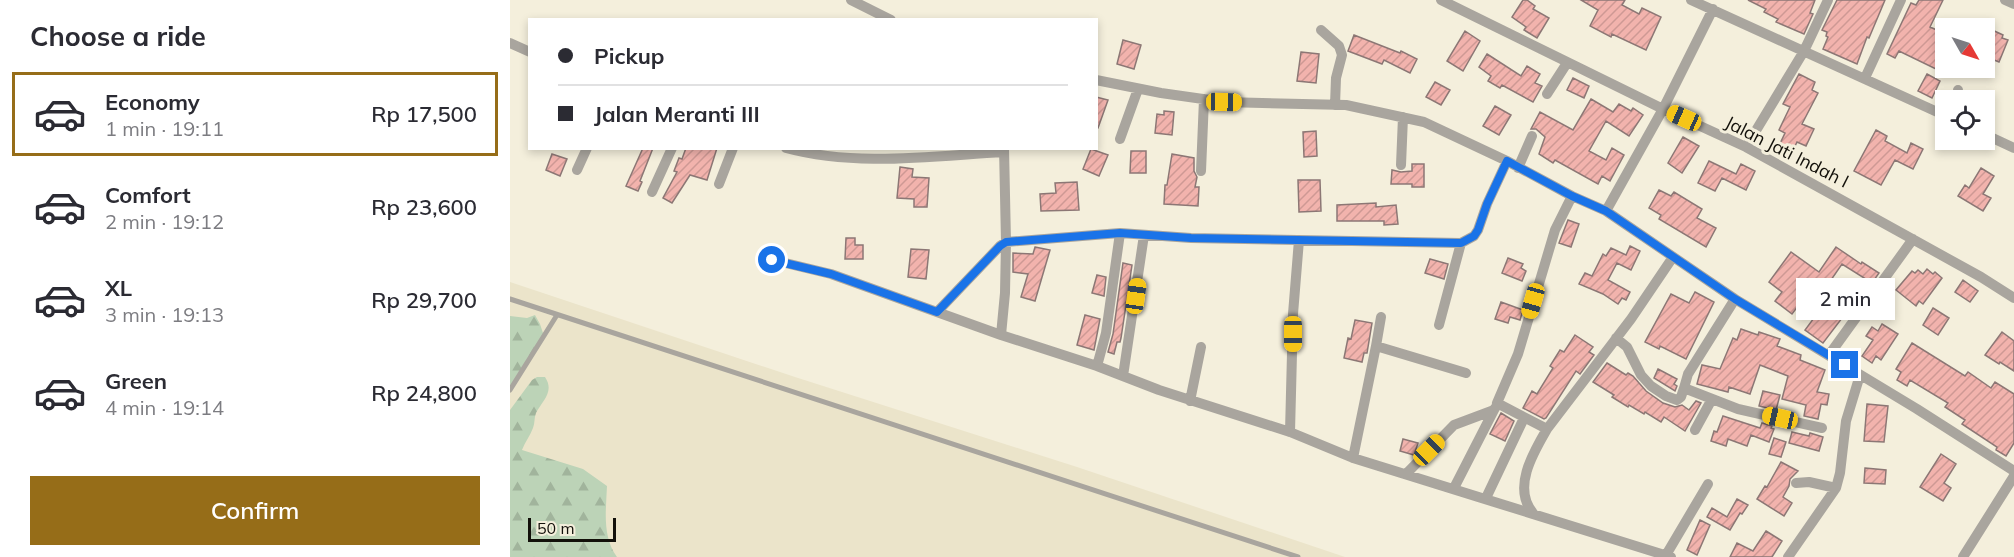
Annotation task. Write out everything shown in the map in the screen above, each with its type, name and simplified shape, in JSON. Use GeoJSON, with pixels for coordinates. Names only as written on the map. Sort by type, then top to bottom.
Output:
{"type":"FeatureCollection","features":[{"type":"Feature","properties":{"kind":"street"},"geometry":{"type":"LineString","coordinates":[[851,0],[887,18]]}},
{"type":"Feature","properties":{"kind":"street","name":"Jalan Jati Indah I"},"geometry":{"type":"LineString","coordinates":[[1441,0],[1567,63],[1746,147],[1981,277],[2014,298]]}},
{"type":"Feature","properties":{"kind":"street"},"geometry":{"type":"LineString","coordinates":[[1691,0],[1935,111]]}},
{"type":"Feature","properties":{"kind":"street"},"geometry":{"type":"LineString","coordinates":[[1746,147],[1804,51],[1828,0]]}},
{"type":"Feature","properties":{"kind":"street"},"geometry":{"type":"LineString","coordinates":[[1865,78],[1900,0]]}},
{"type":"Feature","properties":{"kind":"street"},"geometry":{"type":"LineString","coordinates":[[2004,0],[2014,4]]}},
{"type":"Feature","properties":{"kind":"street"},"geometry":{"type":"LineString","coordinates":[[1606,211],[1663,109],[1713,9]]}},
{"type":"Feature","properties":{"kind":"street"},"geometry":{"type":"LineString","coordinates":[[1321,30],[1339,46],[1342,55],[1336,78],[1335,105]]}},
{"type":"Feature","properties":{"kind":"street"},"geometry":{"type":"LineString","coordinates":[[510,43],[528,51]]}},
{"type":"Feature","properties":{"kind":"street"},"geometry":{"type":"LineString","coordinates":[[1547,94],[1567,63]]}},
{"type":"Feature","properties":{"kind":"street"},"geometry":{"type":"LineString","coordinates":[[1098,81],[1224,102],[1335,105],[1424,122],[1606,211],[1735,299],[2014,471]]}},
{"type":"Feature","properties":{"kind":"street"},"geometry":{"type":"LineString","coordinates":[[1120,139],[1138,89]]}},
{"type":"Feature","properties":{"kind":"street"},"geometry":{"type":"LineString","coordinates":[[1202,171],[1204,99]]}},
{"type":"Feature","properties":{"kind":"street"},"geometry":{"type":"LineString","coordinates":[[1401,165],[1403,117]]}},
{"type":"Feature","properties":{"kind":"street"},"geometry":{"type":"LineString","coordinates":[[1518,168],[1532,136]]}},
{"type":"Feature","properties":{"kind":"street"},"geometry":{"type":"LineString","coordinates":[[1995,139],[2014,148]]}},
{"type":"Feature","properties":{"kind":"street"},"geometry":{"type":"LineString","coordinates":[[577,170],[585,150]]}},
{"type":"Feature","properties":{"kind":"street"},"geometry":{"type":"LineString","coordinates":[[652,192],[671,150]]}},
{"type":"Feature","properties":{"kind":"street"},"geometry":{"type":"LineString","coordinates":[[719,184],[732,150]]}},
{"type":"Feature","properties":{"kind":"street"},"geometry":{"type":"LineString","coordinates":[[794,150],[820,156],[868,158],[1003,150],[1006,242],[1001,334]]}},
{"type":"Feature","properties":{"kind":"street"},"geometry":{"type":"LineString","coordinates":[[937,312],[1006,242],[1120,233],[1461,243],[1474,236],[1478,230],[1507,161]]}},
{"type":"Feature","properties":{"kind":"street"},"geometry":{"type":"LineString","coordinates":[[1454,488],[1518,354],[1555,230],[1572,196]]}},
{"type":"Feature","properties":{"kind":"street"},"geometry":{"type":"LineString","coordinates":[[1097,366],[1106,333],[1120,233]]}},
{"type":"Feature","properties":{"kind":"street"},"geometry":{"type":"LineString","coordinates":[[1123,376],[1144,235]]}},
{"type":"Feature","properties":{"kind":"street"},"geometry":{"type":"LineString","coordinates":[[1829,355],[1912,239]]}},
{"type":"Feature","properties":{"kind":"street"},"geometry":{"type":"LineString","coordinates":[[1290,432],[1293,314],[1299,240]]}},
{"type":"Feature","properties":{"kind":"street"},"geometry":{"type":"LineString","coordinates":[[1439,325],[1461,243]]}},
{"type":"Feature","properties":{"kind":"street"},"geometry":{"type":"LineString","coordinates":[[1534,514],[1526,503],[1523,491],[1532,454],[1547,429],[1616,338],[1672,257]]}},
{"type":"Feature","properties":{"kind":"street"},"geometry":{"type":"LineString","coordinates":[[772,260],[831,274],[1097,366],[1190,401],[1290,432],[1353,458],[1668,556],[1708,484]]}},
{"type":"Feature","properties":{"kind":"street"},"geometry":{"type":"LineString","coordinates":[[1616,338],[1627,347],[1641,375],[1651,386],[1677,400],[1681,397],[1688,374],[1735,299]]}},
{"type":"Feature","properties":{"kind":"street"},"geometry":{"type":"LineString","coordinates":[[1353,458],[1381,318]]}},
{"type":"Feature","properties":{"kind":"street"},"geometry":{"type":"LineString","coordinates":[[1376,346],[1466,373]]}},
{"type":"Feature","properties":{"kind":"street"},"geometry":{"type":"LineString","coordinates":[[1190,401],[1201,347]]}},
{"type":"Feature","properties":{"kind":"street"},"geometry":{"type":"LineString","coordinates":[[1788,557],[1836,488],[1846,421],[1860,375]]}},
{"type":"Feature","properties":{"kind":"street"},"geometry":{"type":"LineString","coordinates":[[1684,388],[1738,409],[1822,428]]}},
{"type":"Feature","properties":{"kind":"street"},"geometry":{"type":"LineString","coordinates":[[1695,430],[1712,399]]}},
{"type":"Feature","properties":{"kind":"street"},"geometry":{"type":"LineString","coordinates":[[1406,474],[1454,425],[1495,406],[1547,429]]}},
{"type":"Feature","properties":{"kind":"street"},"geometry":{"type":"LineString","coordinates":[[1486,498],[1524,418]]}},
{"type":"Feature","properties":{"kind":"street"},"geometry":{"type":"LineString","coordinates":[[1964,557],[2014,476]]}},
{"type":"Feature","properties":{"kind":"street"},"geometry":{"type":"LineString","coordinates":[[1796,483],[1809,482],[1836,488]]}},
{"type":"Feature","properties":{"kind":"lane"},"geometry":{"type":"LineString","coordinates":[[510,299],[1298,557]]}},
{"type":"Feature","properties":{"kind":"lane"},"geometry":{"type":"LineString","coordinates":[[510,390],[557,315]]}},
{"type":"Feature","properties":{"kind":"shaded area"},"geometry":{"type":"Polygon","coordinates":[[[510,282],[795,377],[1077,467],[1345,557],[510,557],[510,282]]]}},
{"type":"Feature","properties":{"kind":"green space"},"geometry":{"type":"Polygon","coordinates":[[[535,315],[544,336],[510,386],[510,316],[527,318],[535,315]]]}},
{"type":"Feature","properties":{"kind":"green space"},"geometry":{"type":"Polygon","coordinates":[[[545,377],[549,387],[548,392],[536,413],[533,428],[522,450],[583,469],[607,486],[607,532],[617,557],[510,557],[510,410],[532,380],[545,377]]]}},
{"type":"Feature","properties":{"kind":"building"},"geometry":{"type":"Polygon","coordinates":[[[1523,0],[1527,0],[1535,6],[1533,9],[1549,18],[1537,38],[1524,30],[1526,27],[1512,17],[1523,0]]]}},
{"type":"Feature","properties":{"kind":"building"},"geometry":{"type":"Polygon","coordinates":[[[1581,0],[1625,0],[1622,5],[1639,14],[1642,8],[1661,17],[1646,50],[1612,34],[1611,37],[1590,26],[1598,10],[1581,0]]]}},
{"type":"Feature","properties":{"kind":"building"},"geometry":{"type":"Polygon","coordinates":[[[1748,0],[1815,0],[1810,13],[1813,14],[1804,34],[1776,22],[1778,19],[1764,12],[1766,9],[1748,0]]]}},
{"type":"Feature","properties":{"kind":"building"},"geometry":{"type":"Polygon","coordinates":[[[1837,0],[1885,0],[1857,64],[1823,49],[1828,37],[1827,32],[1822,30],[1837,0]]]}},
{"type":"Feature","properties":{"kind":"building"},"geometry":{"type":"Polygon","coordinates":[[[1919,0],[1943,0],[1930,27],[1935,29],[1935,69],[1899,51],[1895,58],[1887,54],[1911,3],[1916,5],[1919,0]]]}},
{"type":"Feature","properties":{"kind":"building"},"geometry":{"type":"Polygon","coordinates":[[[1465,31],[1480,41],[1463,71],[1447,61],[1465,31]]]}},
{"type":"Feature","properties":{"kind":"building"},"geometry":{"type":"Polygon","coordinates":[[[1995,31],[2008,40],[1999,62],[1995,60],[1995,31]]]}},
{"type":"Feature","properties":{"kind":"building"},"geometry":{"type":"Polygon","coordinates":[[[1354,35],[1417,59],[1410,73],[1384,60],[1382,64],[1348,51],[1354,35]]]}},
{"type":"Feature","properties":{"kind":"building"},"geometry":{"type":"Polygon","coordinates":[[[1123,40],[1141,45],[1134,69],[1117,64],[1123,40]]]}},
{"type":"Feature","properties":{"kind":"building"},"geometry":{"type":"Polygon","coordinates":[[[1301,52],[1319,54],[1316,83],[1297,81],[1301,52]]]}},
{"type":"Feature","properties":{"kind":"building"},"geometry":{"type":"Polygon","coordinates":[[[1487,54],[1521,76],[1527,66],[1540,74],[1535,83],[1542,86],[1533,102],[1502,85],[1500,88],[1488,81],[1491,76],[1479,67],[1487,54]]]}},
{"type":"Feature","properties":{"kind":"building"},"geometry":{"type":"Polygon","coordinates":[[[1799,74],[1815,82],[1812,90],[1818,93],[1802,124],[1814,129],[1806,146],[1797,142],[1789,159],[1776,152],[1785,133],[1779,130],[1790,107],[1783,104],[1799,74]]]}},
{"type":"Feature","properties":{"kind":"building"},"geometry":{"type":"Polygon","coordinates":[[[1927,74],[1940,81],[1932,98],[1918,91],[1927,74]]]}},
{"type":"Feature","properties":{"kind":"building"},"geometry":{"type":"Polygon","coordinates":[[[1573,78],[1589,86],[1584,98],[1567,90],[1573,78]]]}},
{"type":"Feature","properties":{"kind":"building"},"geometry":{"type":"Polygon","coordinates":[[[1435,82],[1450,90],[1441,105],[1426,97],[1435,82]]]}},
{"type":"Feature","properties":{"kind":"building"},"geometry":{"type":"Polygon","coordinates":[[[1098,98],[1108,100],[1098,128],[1098,98]]]}},
{"type":"Feature","properties":{"kind":"building"},"geometry":{"type":"Polygon","coordinates":[[[1591,99],[1613,112],[1619,104],[1631,111],[1633,108],[1643,115],[1629,136],[1606,121],[1589,151],[1606,160],[1612,148],[1624,155],[1610,181],[1602,176],[1598,184],[1555,160],[1553,163],[1539,154],[1545,137],[1536,129],[1531,129],[1540,112],[1573,130],[1591,99]]]}},
{"type":"Feature","properties":{"kind":"building"},"geometry":{"type":"Polygon","coordinates":[[[1495,106],[1511,115],[1499,135],[1483,126],[1495,106]]]}},
{"type":"Feature","properties":{"kind":"building"},"geometry":{"type":"Polygon","coordinates":[[[1164,111],[1174,112],[1172,135],[1155,133],[1157,114],[1164,115],[1164,111]]]}},
{"type":"Feature","properties":{"kind":"building"},"geometry":{"type":"Polygon","coordinates":[[[1876,130],[1887,136],[1885,141],[1907,153],[1911,143],[1923,149],[1913,169],[1895,160],[1881,185],[1854,171],[1876,130]]]}},
{"type":"Feature","properties":{"kind":"building"},"geometry":{"type":"Polygon","coordinates":[[[1316,131],[1317,156],[1304,157],[1303,132],[1316,131]]]}},
{"type":"Feature","properties":{"kind":"building"},"geometry":{"type":"Polygon","coordinates":[[[1683,137],[1699,146],[1682,173],[1668,163],[1683,137]]]}},
{"type":"Feature","properties":{"kind":"building"},"geometry":{"type":"Polygon","coordinates":[[[642,150],[652,150],[638,191],[626,186],[642,150]]]}},
{"type":"Feature","properties":{"kind":"building"},"geometry":{"type":"Polygon","coordinates":[[[685,150],[716,150],[707,180],[690,175],[672,203],[663,198],[677,172],[674,171],[679,158],[682,159],[685,150]]]}},
{"type":"Feature","properties":{"kind":"building"},"geometry":{"type":"Polygon","coordinates":[[[1091,150],[1108,155],[1099,176],[1083,169],[1091,150]]]}},
{"type":"Feature","properties":{"kind":"building"},"geometry":{"type":"Polygon","coordinates":[[[1131,151],[1146,151],[1146,173],[1130,173],[1131,151]]]}},
{"type":"Feature","properties":{"kind":"building"},"geometry":{"type":"Polygon","coordinates":[[[552,154],[567,159],[560,176],[546,170],[552,154]]]}},
{"type":"Feature","properties":{"kind":"building"},"geometry":{"type":"Polygon","coordinates":[[[1172,154],[1194,158],[1194,171],[1197,177],[1195,187],[1199,187],[1198,206],[1164,204],[1165,185],[1167,185],[1172,154]]]}},
{"type":"Feature","properties":{"kind":"building"},"geometry":{"type":"Polygon","coordinates":[[[1709,161],[1736,174],[1741,164],[1755,171],[1746,190],[1722,178],[1715,191],[1698,183],[1709,161]]]}},
{"type":"Feature","properties":{"kind":"building"},"geometry":{"type":"Polygon","coordinates":[[[1412,164],[1424,164],[1424,187],[1412,187],[1412,184],[1391,184],[1392,170],[1412,171],[1412,164]]]}},
{"type":"Feature","properties":{"kind":"building"},"geometry":{"type":"Polygon","coordinates":[[[900,167],[913,169],[912,177],[929,178],[927,207],[914,207],[914,199],[897,198],[900,167]]]}},
{"type":"Feature","properties":{"kind":"building"},"geometry":{"type":"Polygon","coordinates":[[[1981,168],[1994,176],[1983,194],[1991,198],[1983,211],[1958,196],[1965,185],[1969,188],[1981,168]]]}},
{"type":"Feature","properties":{"kind":"building"},"geometry":{"type":"Polygon","coordinates":[[[1298,180],[1320,180],[1321,211],[1299,212],[1298,180]]]}},
{"type":"Feature","properties":{"kind":"building"},"geometry":{"type":"Polygon","coordinates":[[[1077,182],[1079,210],[1041,211],[1040,194],[1056,193],[1055,183],[1077,182]]]}},
{"type":"Feature","properties":{"kind":"building"},"geometry":{"type":"Polygon","coordinates":[[[1659,190],[1671,196],[1674,192],[1702,209],[1697,218],[1716,228],[1706,247],[1659,219],[1661,215],[1649,208],[1659,190]]]}},
{"type":"Feature","properties":{"kind":"building"},"geometry":{"type":"Polygon","coordinates":[[[1376,203],[1376,207],[1396,205],[1398,224],[1384,225],[1384,221],[1337,221],[1337,205],[1376,203]]]}},
{"type":"Feature","properties":{"kind":"building"},"geometry":{"type":"Polygon","coordinates":[[[1568,220],[1579,224],[1571,247],[1559,243],[1568,220]]]}},
{"type":"Feature","properties":{"kind":"building"},"geometry":{"type":"Polygon","coordinates":[[[846,238],[855,238],[855,245],[863,245],[863,259],[845,259],[846,238]]]}},
{"type":"Feature","properties":{"kind":"building"},"geometry":{"type":"Polygon","coordinates":[[[1630,246],[1640,251],[1631,270],[1617,263],[1608,280],[1630,292],[1626,300],[1622,298],[1618,304],[1603,294],[1579,284],[1585,273],[1592,276],[1603,254],[1606,256],[1611,248],[1626,255],[1630,246]]]}},
{"type":"Feature","properties":{"kind":"building"},"geometry":{"type":"Polygon","coordinates":[[[1035,247],[1050,250],[1035,301],[1021,297],[1028,274],[1013,272],[1013,253],[1033,254],[1035,247]]]}},
{"type":"Feature","properties":{"kind":"building"},"geometry":{"type":"Polygon","coordinates":[[[1836,247],[1879,273],[1872,283],[1842,264],[1824,290],[1849,309],[1823,343],[1805,330],[1817,314],[1801,302],[1792,314],[1775,301],[1782,292],[1769,282],[1791,252],[1819,272],[1836,247]]]}},
{"type":"Feature","properties":{"kind":"building"},"geometry":{"type":"Polygon","coordinates":[[[911,249],[929,250],[926,279],[908,277],[911,249]]]}},
{"type":"Feature","properties":{"kind":"building"},"geometry":{"type":"Polygon","coordinates":[[[1508,258],[1523,264],[1521,268],[1526,271],[1522,281],[1502,273],[1508,258]]]}},
{"type":"Feature","properties":{"kind":"building"},"geometry":{"type":"Polygon","coordinates":[[[1430,259],[1448,264],[1444,279],[1425,273],[1430,259]]]}},
{"type":"Feature","properties":{"kind":"building"},"geometry":{"type":"Polygon","coordinates":[[[1123,263],[1132,265],[1121,338],[1120,342],[1117,342],[1114,354],[1108,352],[1113,334],[1123,263]]]}},
{"type":"Feature","properties":{"kind":"building"},"geometry":{"type":"Polygon","coordinates":[[[1927,269],[1942,278],[1923,304],[1919,301],[1916,306],[1896,290],[1912,271],[1915,273],[1918,270],[1923,274],[1927,269]]]}},
{"type":"Feature","properties":{"kind":"building"},"geometry":{"type":"Polygon","coordinates":[[[1097,275],[1106,277],[1104,296],[1092,293],[1097,275]]]}},
{"type":"Feature","properties":{"kind":"building"},"geometry":{"type":"Polygon","coordinates":[[[1963,280],[1978,291],[1970,302],[1955,292],[1963,280]]]}},
{"type":"Feature","properties":{"kind":"building"},"geometry":{"type":"Polygon","coordinates":[[[1695,292],[1714,302],[1686,359],[1660,346],[1659,349],[1645,342],[1671,294],[1689,303],[1695,292]]]}},
{"type":"Feature","properties":{"kind":"building"},"geometry":{"type":"Polygon","coordinates":[[[1501,302],[1523,310],[1520,320],[1510,317],[1508,323],[1495,319],[1501,302]]]}},
{"type":"Feature","properties":{"kind":"building"},"geometry":{"type":"Polygon","coordinates":[[[1933,308],[1949,318],[1938,335],[1923,325],[1933,308]]]}},
{"type":"Feature","properties":{"kind":"building"},"geometry":{"type":"Polygon","coordinates":[[[1085,315],[1100,319],[1094,350],[1077,345],[1085,315]]]}},
{"type":"Feature","properties":{"kind":"building"},"geometry":{"type":"Polygon","coordinates":[[[1355,320],[1372,323],[1367,353],[1364,353],[1362,362],[1344,358],[1355,320]]]}},
{"type":"Feature","properties":{"kind":"building"},"geometry":{"type":"Polygon","coordinates":[[[1882,324],[1898,334],[1881,360],[1876,356],[1872,363],[1862,356],[1873,340],[1866,336],[1872,327],[1878,331],[1882,324]]]}},
{"type":"Feature","properties":{"kind":"building"},"geometry":{"type":"Polygon","coordinates":[[[1741,329],[1780,339],[1777,346],[1801,355],[1800,360],[1825,370],[1817,392],[1829,394],[1827,405],[1821,404],[1818,419],[1804,416],[1806,405],[1782,399],[1788,376],[1760,365],[1750,394],[1729,387],[1728,392],[1697,384],[1702,365],[1720,369],[1733,338],[1737,340],[1741,329]]]}},
{"type":"Feature","properties":{"kind":"building"},"geometry":{"type":"Polygon","coordinates":[[[2002,332],[2014,341],[2014,371],[1985,355],[2002,332]]]}},
{"type":"Feature","properties":{"kind":"building"},"geometry":{"type":"Polygon","coordinates":[[[1575,335],[1593,347],[1589,352],[1594,355],[1580,374],[1576,371],[1546,418],[1523,408],[1532,391],[1537,394],[1553,368],[1550,366],[1560,350],[1564,352],[1575,335]]]}},
{"type":"Feature","properties":{"kind":"building"},"geometry":{"type":"Polygon","coordinates":[[[1912,343],[1965,376],[1968,372],[1991,388],[1995,382],[2014,394],[2014,443],[2006,456],[1996,450],[1997,447],[1962,424],[1965,420],[1945,407],[1948,403],[1910,380],[1907,386],[1897,380],[1901,372],[1896,369],[1912,343]]]}},
{"type":"Feature","properties":{"kind":"building"},"geometry":{"type":"Polygon","coordinates":[[[1607,363],[1626,375],[1628,373],[1633,376],[1646,391],[1663,403],[1675,407],[1682,405],[1689,410],[1696,401],[1701,403],[1685,431],[1664,417],[1661,422],[1645,412],[1644,414],[1629,405],[1628,407],[1593,382],[1607,363]]]}},
{"type":"Feature","properties":{"kind":"building"},"geometry":{"type":"Polygon","coordinates":[[[1658,369],[1677,379],[1674,384],[1677,386],[1675,391],[1654,378],[1658,369]]]}},
{"type":"Feature","properties":{"kind":"building"},"geometry":{"type":"Polygon","coordinates":[[[1763,391],[1780,395],[1776,410],[1759,406],[1763,391]]]}},
{"type":"Feature","properties":{"kind":"building"},"geometry":{"type":"Polygon","coordinates":[[[1867,404],[1888,406],[1884,442],[1864,441],[1867,404]]]}},
{"type":"Feature","properties":{"kind":"building"},"geometry":{"type":"Polygon","coordinates":[[[1501,413],[1514,421],[1505,441],[1490,434],[1501,413]]]}},
{"type":"Feature","properties":{"kind":"building"},"geometry":{"type":"Polygon","coordinates":[[[1723,416],[1760,428],[1762,423],[1772,426],[1771,428],[1774,429],[1769,442],[1751,435],[1747,446],[1728,439],[1726,446],[1711,441],[1723,416]]]}},
{"type":"Feature","properties":{"kind":"building"},"geometry":{"type":"Polygon","coordinates":[[[1792,432],[1809,436],[1810,433],[1823,437],[1819,451],[1789,443],[1792,432]]]}},
{"type":"Feature","properties":{"kind":"building"},"geometry":{"type":"Polygon","coordinates":[[[1774,438],[1786,442],[1781,457],[1769,454],[1774,438]]]}},
{"type":"Feature","properties":{"kind":"building"},"geometry":{"type":"Polygon","coordinates":[[[1403,439],[1418,443],[1414,455],[1400,451],[1403,439]]]}},
{"type":"Feature","properties":{"kind":"building"},"geometry":{"type":"Polygon","coordinates":[[[1941,454],[1956,464],[1944,483],[1951,488],[1943,501],[1920,487],[1941,454]]]}},
{"type":"Feature","properties":{"kind":"building"},"geometry":{"type":"Polygon","coordinates":[[[1781,462],[1798,471],[1790,479],[1783,497],[1792,503],[1784,516],[1757,499],[1765,486],[1767,487],[1781,462]]]}},
{"type":"Feature","properties":{"kind":"building"},"geometry":{"type":"Polygon","coordinates":[[[1865,468],[1886,470],[1885,484],[1864,483],[1865,468]]]}},
{"type":"Feature","properties":{"kind":"building"},"geometry":{"type":"Polygon","coordinates":[[[1737,499],[1748,505],[1742,514],[1740,513],[1730,530],[1707,517],[1712,508],[1727,517],[1737,499]]]}},
{"type":"Feature","properties":{"kind":"building"},"geometry":{"type":"Polygon","coordinates":[[[1700,520],[1710,525],[1697,555],[1687,550],[1700,520]]]}},
{"type":"Feature","properties":{"kind":"building"},"geometry":{"type":"Polygon","coordinates":[[[1766,531],[1782,541],[1772,557],[1730,557],[1737,543],[1753,551],[1766,531]]]}},
{"type":"Feature","properties":{"kind":"route"},"geometry":{"type":"LineString","coordinates":[[772,260],[831,274],[937,312],[1006,242],[1120,233],[1191,238],[1461,243],[1474,236],[1481,225],[1487,204],[1507,161],[1572,196],[1606,211],[1735,299],[1845,365]]}}]}
